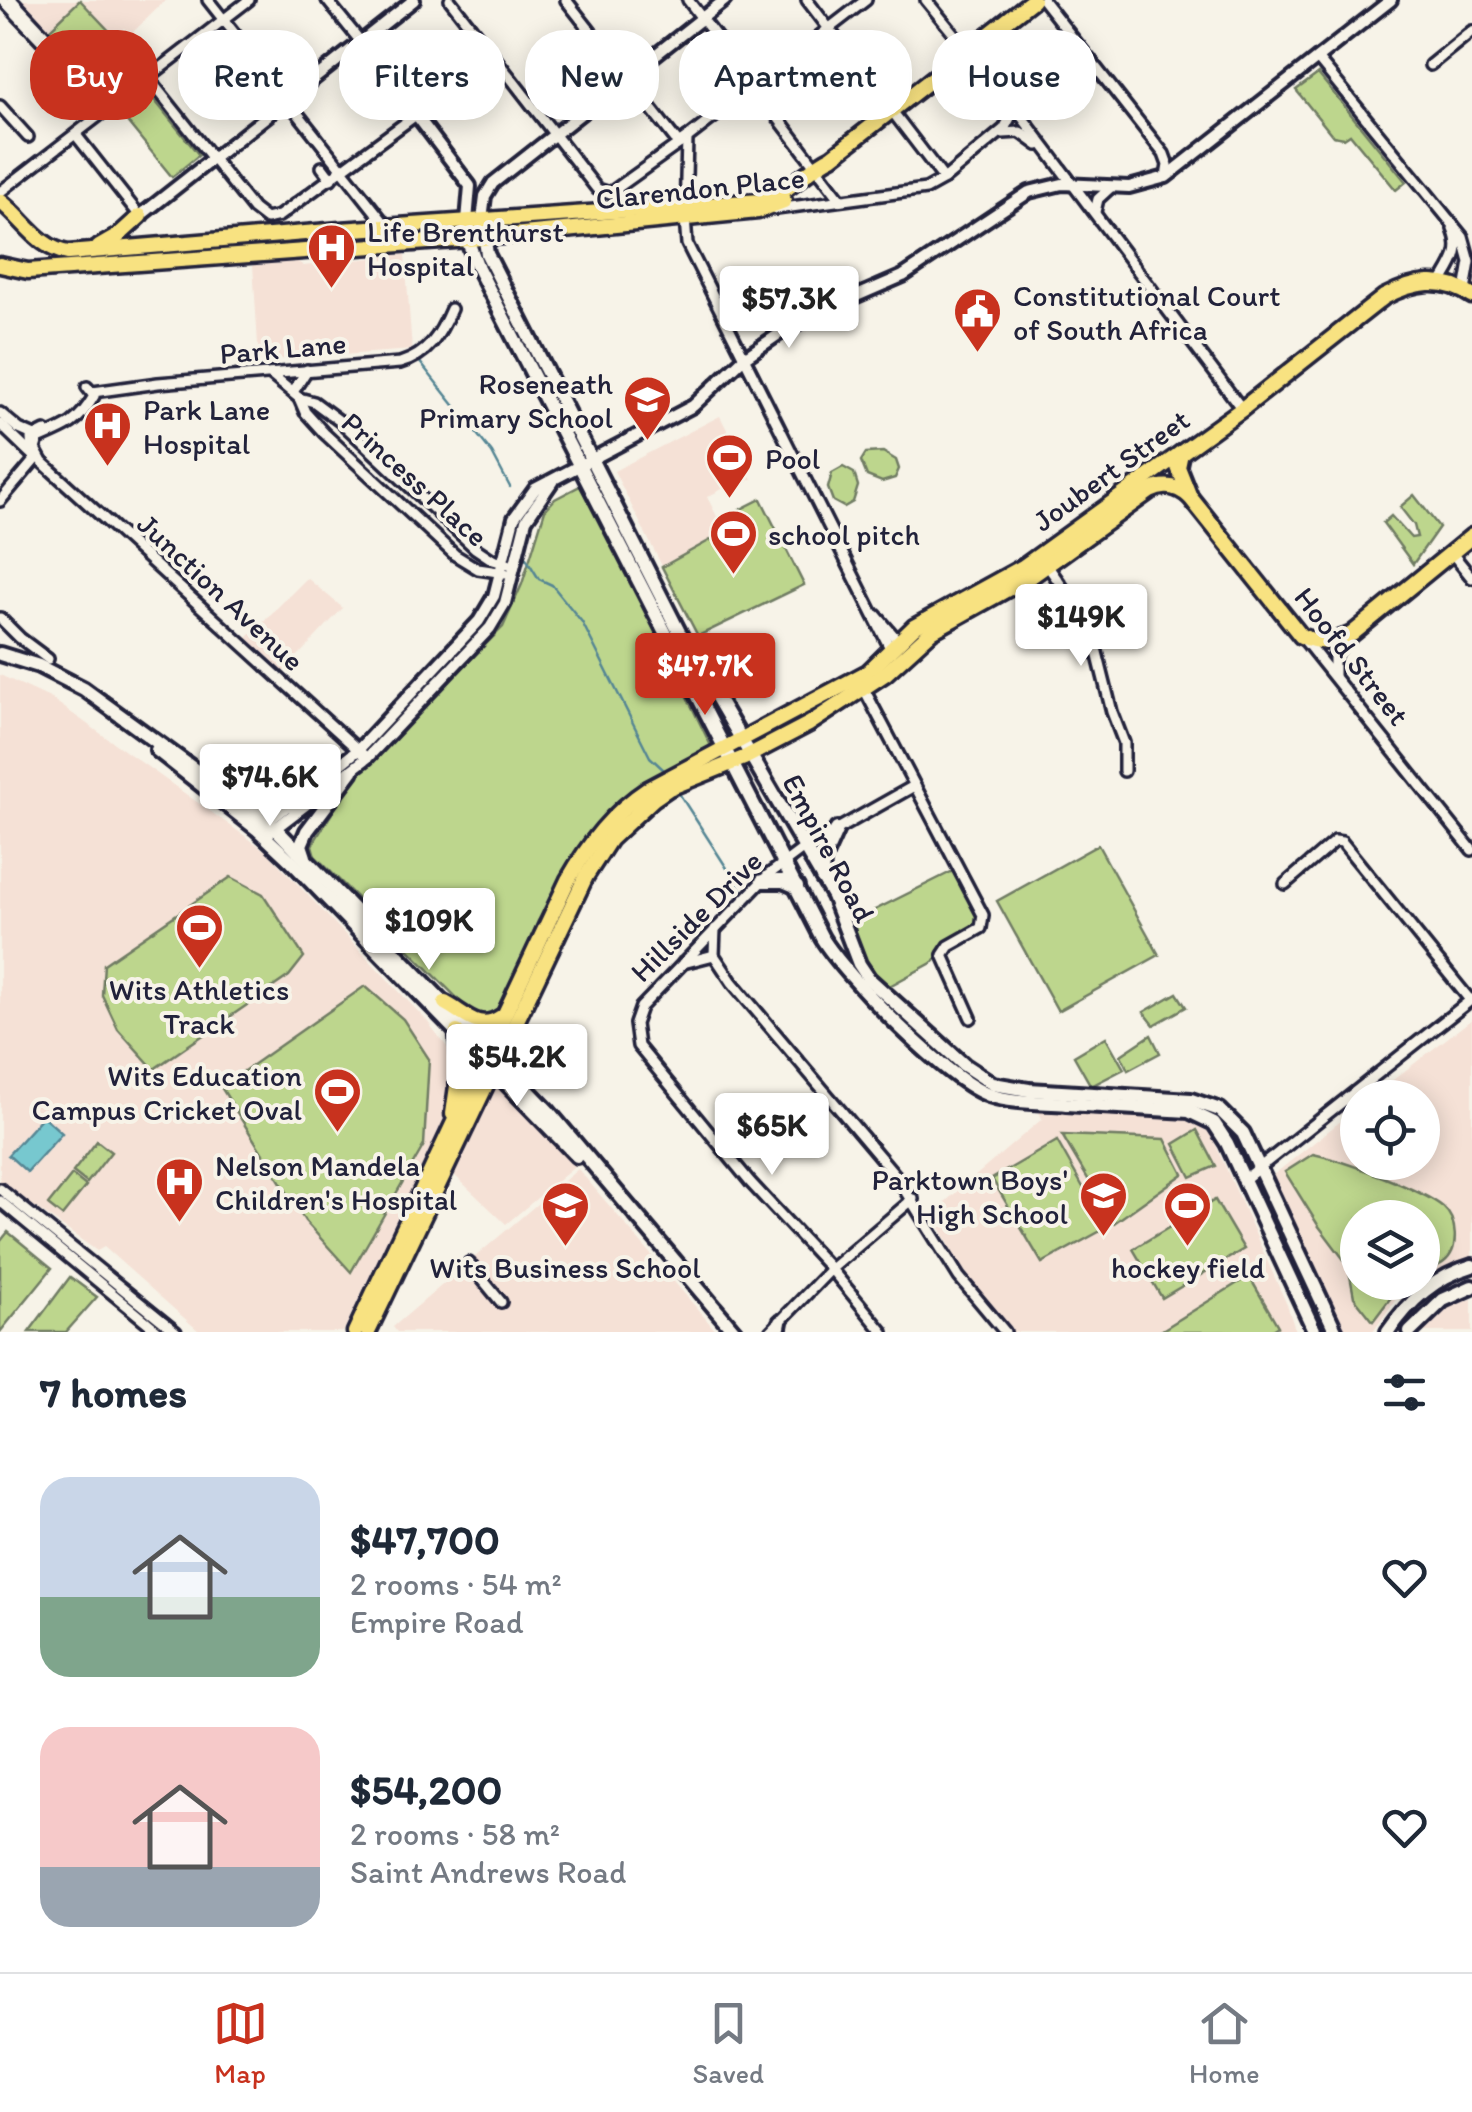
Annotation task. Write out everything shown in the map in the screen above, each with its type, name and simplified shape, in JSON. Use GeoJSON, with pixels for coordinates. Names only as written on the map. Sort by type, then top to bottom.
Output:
{"type":"FeatureCollection","features":[{"type":"Feature","properties":{"kind":"main road"},"geometry":{"type":"LineString","coordinates":[[994,30],[1033,0]]}},
{"type":"Feature","properties":{"kind":"main road"},"geometry":{"type":"LineString","coordinates":[[912,94],[932,78]]}},
{"type":"Feature","properties":{"kind":"main road"},"geometry":{"type":"LineString","coordinates":[[768,210],[878,120]]}},
{"type":"Feature","properties":{"kind":"main road","name":"Clarendon Place"},"geometry":{"type":"LineString","coordinates":[[0,265],[28,270],[484,238],[767,200],[820,168]]}},
{"type":"Feature","properties":{"kind":"main road","name":"Clarendon Place"},"geometry":{"type":"LineString","coordinates":[[2,196],[52,249],[68,253],[475,220],[768,210]]}},
{"type":"Feature","properties":{"kind":"main road"},"geometry":{"type":"LineString","coordinates":[[89,252],[118,236],[140,216]]}},
{"type":"Feature","properties":{"kind":"main road","name":"Empire Road"},"geometry":{"type":"LineString","coordinates":[[475,220],[487,254],[586,462],[827,946],[856,982],[974,1088],[1010,1100],[1195,1112],[1208,1118],[1220,1130],[1314,1331]]}},
{"type":"Feature","properties":{"kind":"main road","name":"Empire Road"},"geometry":{"type":"LineString","coordinates":[[475,220],[467,238],[478,268],[676,626],[840,910],[859,964],[869,979],[975,1074],[993,1084],[1204,1103],[1235,1122],[1336,1332]]}},
{"type":"Feature","properties":{"kind":"main road","name":"Joubert Street"},"geometry":{"type":"LineString","coordinates":[[730,754],[742,739],[852,682],[914,627],[1023,566],[1242,410],[1384,297],[1417,283],[1440,283]]}},
{"type":"Feature","properties":{"kind":"main road"},"geometry":{"type":"LineString","coordinates":[[1440,283],[1468,294]]}},
{"type":"Feature","properties":{"kind":"main road"},"geometry":{"type":"LineString","coordinates":[[1182,454],[1178,467],[1190,497]]}},
{"type":"Feature","properties":{"kind":"main road","name":"Joubert Street"},"geometry":{"type":"LineString","coordinates":[[730,754],[751,754],[796,732],[893,668],[936,628],[1008,591],[1156,488],[1172,486],[1190,497]]}},
{"type":"Feature","properties":{"kind":"main road","name":"Hoofd Street"},"geometry":{"type":"LineString","coordinates":[[1190,497],[1301,636]]}},
{"type":"Feature","properties":{"kind":"main road"},"geometry":{"type":"LineString","coordinates":[[1301,636],[1331,642],[1352,634],[1472,536]]}},
{"type":"Feature","properties":{"kind":"main road"},"geometry":{"type":"LineString","coordinates":[[0,657],[39,666],[71,680],[248,806],[457,1032],[491,1057],[566,1132],[735,1332]]}},
{"type":"Feature","properties":{"kind":"main road"},"geometry":{"type":"LineString","coordinates":[[0,657],[47,677],[98,706],[307,861],[445,1003],[727,1332]]}},
{"type":"Feature","properties":{"kind":"main road"},"geometry":{"type":"LineString","coordinates":[[368,1332],[491,1057],[503,1016],[568,880],[605,825],[648,789],[730,754]]}},
{"type":"Feature","properties":{"kind":"main road"},"geometry":{"type":"LineString","coordinates":[[355,1332],[450,1129],[586,876],[610,839],[638,811],[670,788],[730,754]]}},
{"type":"Feature","properties":{"kind":"main road"},"geometry":{"type":"LineString","coordinates":[[307,861],[301,845],[303,839],[352,771]]}},
{"type":"Feature","properties":{"kind":"main road"},"geometry":{"type":"LineString","coordinates":[[248,806],[292,805]]}},
{"type":"Feature","properties":{"kind":"main road"},"geometry":{"type":"LineString","coordinates":[[822,878],[824,860],[837,829]]}},
{"type":"Feature","properties":{"kind":"main road"},"geometry":{"type":"LineString","coordinates":[[762,880],[778,880],[797,887]]}},
{"type":"Feature","properties":{"kind":"main road"},"geometry":{"type":"LineString","coordinates":[[445,1003],[480,1024],[503,1016]]}},
{"type":"Feature","properties":{"kind":"main road"},"geometry":{"type":"LineString","coordinates":[[450,1129],[460,1064],[457,1032]]}},
{"type":"Feature","properties":{"kind":"main road"},"geometry":{"type":"LineString","coordinates":[[1388,1332],[1426,1288],[1472,1266]]}},
{"type":"Feature","properties":{"kind":"main road"},"geometry":{"type":"LineString","coordinates":[[1410,1332],[1443,1300],[1472,1287]]}},
{"type":"Feature","properties":{"kind":"street"},"geometry":{"type":"LineString","coordinates":[[3,0],[31,30]]}},
{"type":"Feature","properties":{"kind":"street"},"geometry":{"type":"LineString","coordinates":[[12,0],[41,30]]}},
{"type":"Feature","properties":{"kind":"street"},"geometry":{"type":"LineString","coordinates":[[208,0],[232,30]]}},
{"type":"Feature","properties":{"kind":"street"},"geometry":{"type":"LineString","coordinates":[[158,72],[250,0]]}},
{"type":"Feature","properties":{"kind":"street"},"geometry":{"type":"LineString","coordinates":[[327,0],[351,30]]}},
{"type":"Feature","properties":{"kind":"street"},"geometry":{"type":"LineString","coordinates":[[375,30],[414,0]]}},
{"type":"Feature","properties":{"kind":"street"},"geometry":{"type":"LineString","coordinates":[[450,0],[597,188],[605,193],[614,192],[710,120]]}},
{"type":"Feature","properties":{"kind":"street"},"geometry":{"type":"LineString","coordinates":[[566,0],[590,30]]}},
{"type":"Feature","properties":{"kind":"street"},"geometry":{"type":"LineString","coordinates":[[688,0],[711,30]]}},
{"type":"Feature","properties":{"kind":"street"},"geometry":{"type":"LineString","coordinates":[[659,52],[725,0]]}},
{"type":"Feature","properties":{"kind":"street"},"geometry":{"type":"LineString","coordinates":[[808,0],[830,28]]}},
{"type":"Feature","properties":{"kind":"street"},"geometry":{"type":"LineString","coordinates":[[827,30],[866,0]]}},
{"type":"Feature","properties":{"kind":"street"},"geometry":{"type":"LineString","coordinates":[[926,0],[950,30]]}},
{"type":"Feature","properties":{"kind":"street"},"geometry":{"type":"LineString","coordinates":[[1043,0],[1067,30]]}},
{"type":"Feature","properties":{"kind":"street"},"geometry":{"type":"LineString","coordinates":[[266,829],[352,771],[362,754],[484,614],[507,568],[510,529],[519,508],[536,490],[692,406],[744,358],[796,323],[903,276],[1029,192],[1072,183],[1141,185],[1166,176],[1392,0]]}},
{"type":"Feature","properties":{"kind":"street"},"geometry":{"type":"LineString","coordinates":[[1430,65],[1472,31]]}},
{"type":"Feature","properties":{"kind":"street"},"geometry":{"type":"LineString","coordinates":[[1317,58],[1463,237],[1469,253],[1468,294]]}},
{"type":"Feature","properties":{"kind":"street"},"geometry":{"type":"LineString","coordinates":[[319,74],[339,59]]}},
{"type":"Feature","properties":{"kind":"street"},"geometry":{"type":"LineString","coordinates":[[1096,66],[1164,154],[1166,176]]}},
{"type":"Feature","properties":{"kind":"street"},"geometry":{"type":"LineString","coordinates":[[158,87],[253,209],[266,219],[279,216],[409,120]]}},
{"type":"Feature","properties":{"kind":"street"},"geometry":{"type":"LineString","coordinates":[[0,106],[28,137]]}},
{"type":"Feature","properties":{"kind":"street"},"geometry":{"type":"LineString","coordinates":[[659,114],[683,141],[687,244],[874,614],[895,646]]}},
{"type":"Feature","properties":{"kind":"street"},"geometry":{"type":"LineString","coordinates":[[2,196],[95,120]]}},
{"type":"Feature","properties":{"kind":"street"},"geometry":{"type":"LineString","coordinates":[[76,134],[140,216],[261,120]]}},
{"type":"Feature","properties":{"kind":"street"},"geometry":{"type":"LineString","coordinates":[[305,120],[382,220]]}},
{"type":"Feature","properties":{"kind":"street"},"geometry":{"type":"LineString","coordinates":[[420,120],[466,179],[475,220]]}},
{"type":"Feature","properties":{"kind":"street"},"geometry":{"type":"LineString","coordinates":[[475,220],[493,184],[571,120]]}},
{"type":"Feature","properties":{"kind":"street"},"geometry":{"type":"LineString","coordinates":[[782,120],[841,200]]}},
{"type":"Feature","properties":{"kind":"street"},"geometry":{"type":"LineString","coordinates":[[900,120],[944,179]]}},
{"type":"Feature","properties":{"kind":"street"},"geometry":{"type":"LineString","coordinates":[[1000,134],[1009,120]]}},
{"type":"Feature","properties":{"kind":"street"},"geometry":{"type":"LineString","coordinates":[[1024,120],[1242,410]]}},
{"type":"Feature","properties":{"kind":"street"},"geometry":{"type":"LineString","coordinates":[[1000,134],[1020,132],[1054,160]]}},
{"type":"Feature","properties":{"kind":"street","name":"Clarendon Place"},"geometry":{"type":"LineString","coordinates":[[768,210],[917,192],[944,179],[1000,134]]}},
{"type":"Feature","properties":{"kind":"street"},"geometry":{"type":"LineString","coordinates":[[322,167],[332,179]]}},
{"type":"Feature","properties":{"kind":"street"},"geometry":{"type":"LineString","coordinates":[[466,179],[493,184]]}},
{"type":"Feature","properties":{"kind":"street"},"geometry":{"type":"LineString","coordinates":[[2,196],[15,184]]}},
{"type":"Feature","properties":{"kind":"street"},"geometry":{"type":"LineString","coordinates":[[1095,213],[1098,199],[1111,187]]}},
{"type":"Feature","properties":{"kind":"street"},"geometry":{"type":"LineString","coordinates":[[1440,283],[1458,250],[1458,239],[1450,222]]}},
{"type":"Feature","properties":{"kind":"street","name":"Park Lane"},"geometry":{"type":"LineString","coordinates":[[93,392],[408,361],[434,342],[450,309]]}},
{"type":"Feature","properties":{"kind":"street"},"geometry":{"type":"LineString","coordinates":[[296,395],[307,370]]}},
{"type":"Feature","properties":{"kind":"street","name":"Princess Place"},"geometry":{"type":"LineString","coordinates":[[270,374],[341,422],[475,548],[507,568]]}},
{"type":"Feature","properties":{"kind":"street"},"geometry":{"type":"LineString","coordinates":[[0,413],[19,429],[36,436],[56,434],[83,412],[93,392],[87,387],[85,402],[58,429],[36,436]]}},
{"type":"Feature","properties":{"kind":"street","name":"Princess Place"},"geometry":{"type":"LineString","coordinates":[[296,395],[305,412],[324,432],[455,555],[478,569],[507,568]]}},
{"type":"Feature","properties":{"kind":"street","name":"Junction Avenue"},"geometry":{"type":"LineString","coordinates":[[0,424],[362,754]]}},
{"type":"Feature","properties":{"kind":"street"},"geometry":{"type":"LineString","coordinates":[[0,501],[36,458],[36,436]]}},
{"type":"Feature","properties":{"kind":"street"},"geometry":{"type":"LineString","coordinates":[[1452,552],[1472,578]]}},
{"type":"Feature","properties":{"kind":"street"},"geometry":{"type":"LineString","coordinates":[[1047,565],[1074,605],[1097,652],[1124,743],[1124,771]]}},
{"type":"Feature","properties":{"kind":"street"},"geometry":{"type":"LineString","coordinates":[[0,618],[48,659]]}},
{"type":"Feature","properties":{"kind":"street"},"geometry":{"type":"LineString","coordinates":[[1334,678],[1334,656],[1352,634]]}},
{"type":"Feature","properties":{"kind":"street","name":"Hoofd Street"},"geometry":{"type":"LineString","coordinates":[[1301,636],[1471,846]]}},
{"type":"Feature","properties":{"kind":"street"},"geometry":{"type":"LineString","coordinates":[[864,688],[983,915],[982,928],[949,946],[944,955],[971,1018]]}},
{"type":"Feature","properties":{"kind":"street"},"geometry":{"type":"LineString","coordinates":[[266,829],[362,754]]}},
{"type":"Feature","properties":{"kind":"street","name":"Hillside Drive"},"geometry":{"type":"LineString","coordinates":[[831,1269],[750,1182],[638,1046],[634,1034],[641,1007],[762,880],[804,848],[914,786]]}},
{"type":"Feature","properties":{"kind":"street"},"geometry":{"type":"LineString","coordinates":[[1244,1179],[1472,1001],[1342,842],[1335,841],[1285,884]]}},
{"type":"Feature","properties":{"kind":"street"},"geometry":{"type":"LineString","coordinates":[[716,927],[714,955],[732,982],[912,1198],[960,1277],[1005,1332]]}},
{"type":"Feature","properties":{"kind":"street"},"geometry":{"type":"LineString","coordinates":[[674,969],[689,960],[714,955]]}},
{"type":"Feature","properties":{"kind":"street"},"geometry":{"type":"LineString","coordinates":[[0,1189],[176,1332]]}},
{"type":"Feature","properties":{"kind":"street"},"geometry":{"type":"LineString","coordinates":[[776,1329],[831,1269],[912,1198]]}},
{"type":"Feature","properties":{"kind":"street"},"geometry":{"type":"LineString","coordinates":[[0,1201],[159,1332]]}},
{"type":"Feature","properties":{"kind":"street"},"geometry":{"type":"LineString","coordinates":[[469,1263],[501,1302]]}},
{"type":"Feature","properties":{"kind":"street"},"geometry":{"type":"LineString","coordinates":[[831,1269],[882,1332]]}},
{"type":"Feature","properties":{"kind":"shaded area"},"geometry":{"type":"Polygon","coordinates":[[[18,0],[166,0],[135,30],[46,30],[18,0]]]}},
{"type":"Feature","properties":{"kind":"shaded area","name":"Life Brenthurst Hospital"},"geometry":{"type":"Polygon","coordinates":[[[405,254],[412,350],[259,361],[253,265],[298,262],[304,266],[405,254]]]}},
{"type":"Feature","properties":{"kind":"shaded area"},"geometry":{"type":"Polygon","coordinates":[[[720,416],[752,479],[707,497],[725,532],[662,566],[614,471],[720,416]]]}},
{"type":"Feature","properties":{"kind":"shaded area"},"geometry":{"type":"Polygon","coordinates":[[[307,578],[343,608],[282,673],[247,638],[307,578]]]}},
{"type":"Feature","properties":{"kind":"shaded area"},"geometry":{"type":"Polygon","coordinates":[[[0,675],[52,699],[266,851],[447,1047],[451,1064],[443,1123],[343,1332],[200,1332],[104,1247],[97,1251],[0,1182],[0,675]]]}},
{"type":"Feature","properties":{"kind":"shaded area"},"geometry":{"type":"Polygon","coordinates":[[[1472,1019],[1472,1257],[1440,1269],[1440,1200],[1340,1200],[1340,1300],[1395,1300],[1373,1332],[1342,1332],[1267,1180],[1340,1122],[1340,1180],[1440,1180],[1440,1080],[1393,1080],[1472,1019]]]}},
{"type":"Feature","properties":{"kind":"shaded area"},"geometry":{"type":"Polygon","coordinates":[[[498,1079],[578,1164],[506,1224],[450,1171],[498,1079]]]}},
{"type":"Feature","properties":{"kind":"shaded area","name":"Parktown Boys' High School"},"geometry":{"type":"Polygon","coordinates":[[[1037,1107],[1190,1120],[1209,1130],[1296,1332],[1012,1332],[960,1265],[932,1213],[1042,1119],[1037,1107]]]}},
{"type":"Feature","properties":{"kind":"shaded area","name":"Wits Business School"},"geometry":{"type":"Polygon","coordinates":[[[578,1169],[717,1332],[397,1332],[393,1327],[578,1169]]]}},
{"type":"Feature","properties":{"kind":"shaded area"},"geometry":{"type":"Polygon","coordinates":[[[1472,1299],[1472,1332],[1421,1332],[1444,1308],[1472,1299]]]}},
{"type":"Feature","properties":{"kind":"green space"},"geometry":{"type":"Polygon","coordinates":[[[80,0],[108,30],[49,30],[80,0]]]}},
{"type":"Feature","properties":{"kind":"green space"},"geometry":{"type":"Polygon","coordinates":[[[1318,74],[1406,182],[1396,190],[1350,134],[1344,138],[1333,136],[1296,90],[1318,74]]]}},
{"type":"Feature","properties":{"kind":"green space"},"geometry":{"type":"Polygon","coordinates":[[[158,105],[199,155],[172,177],[126,120],[158,120],[158,105]]]}},
{"type":"Feature","properties":{"kind":"green space"},"geometry":{"type":"Polygon","coordinates":[[[883,452],[896,460],[899,469],[895,478],[882,482],[867,476],[861,461],[866,453],[883,452]]]}},
{"type":"Feature","properties":{"kind":"green space"},"geometry":{"type":"Polygon","coordinates":[[[843,467],[854,473],[858,486],[853,502],[844,507],[833,501],[828,488],[832,473],[843,467]]]}},
{"type":"Feature","properties":{"kind":"green space"},"geometry":{"type":"Polygon","coordinates":[[[580,486],[712,748],[587,843],[538,921],[500,1011],[488,1018],[476,1017],[315,856],[312,845],[355,776],[503,627],[522,584],[545,510],[555,499],[580,486]]]}},
{"type":"Feature","properties":{"kind":"green space"},"geometry":{"type":"Polygon","coordinates":[[[1414,495],[1439,527],[1413,564],[1383,523],[1391,516],[1411,538],[1417,537],[1414,525],[1400,507],[1414,495]]]}},
{"type":"Feature","properties":{"kind":"green space","name":"school pitch"},"geometry":{"type":"Polygon","coordinates":[[[761,499],[804,585],[698,636],[662,567],[725,532],[719,520],[761,499]]]}},
{"type":"Feature","properties":{"kind":"green space"},"geometry":{"type":"Polygon","coordinates":[[[1098,845],[1159,955],[1058,1011],[997,901],[1098,845]]]}},
{"type":"Feature","properties":{"kind":"green space"},"geometry":{"type":"Polygon","coordinates":[[[953,871],[980,913],[981,925],[942,945],[935,961],[884,989],[864,963],[853,921],[953,871]]]}},
{"type":"Feature","properties":{"kind":"green space","name":"Wits Athletics Track"},"geometry":{"type":"Polygon","coordinates":[[[231,877],[263,894],[304,957],[289,976],[154,1069],[118,1029],[102,995],[104,964],[231,877]]]}},
{"type":"Feature","properties":{"kind":"green space","name":"Wits Education Campus Cricket Oval"},"geometry":{"type":"Polygon","coordinates":[[[365,986],[403,1019],[429,1059],[424,1145],[351,1272],[305,1221],[221,1087],[365,986]]]}},
{"type":"Feature","properties":{"kind":"green space"},"geometry":{"type":"Polygon","coordinates":[[[1177,993],[1186,1007],[1154,1025],[1144,1012],[1177,993]]]}},
{"type":"Feature","properties":{"kind":"green space"},"geometry":{"type":"Polygon","coordinates":[[[1151,1035],[1160,1053],[1128,1070],[1121,1055],[1151,1035]]]}},
{"type":"Feature","properties":{"kind":"green space"},"geometry":{"type":"Polygon","coordinates":[[[1106,1037],[1124,1069],[1091,1086],[1074,1056],[1106,1037]]]}},
{"type":"Feature","properties":{"kind":"green space"},"geometry":{"type":"Polygon","coordinates":[[[1197,1130],[1216,1166],[1191,1177],[1174,1144],[1197,1130]]]}},
{"type":"Feature","properties":{"kind":"green space"},"geometry":{"type":"Polygon","coordinates":[[[1062,1135],[1165,1139],[1183,1174],[1114,1223],[1062,1135]]]}},
{"type":"Feature","properties":{"kind":"green space"},"geometry":{"type":"Polygon","coordinates":[[[97,1141],[111,1152],[87,1183],[73,1172],[97,1141]]]}},
{"type":"Feature","properties":{"kind":"green space"},"geometry":{"type":"Polygon","coordinates":[[[1057,1141],[1106,1228],[1042,1263],[992,1179],[1057,1141]]]}},
{"type":"Feature","properties":{"kind":"green space"},"geometry":{"type":"Polygon","coordinates":[[[1313,1154],[1340,1162],[1340,1180],[1388,1180],[1432,1200],[1340,1200],[1340,1254],[1285,1172],[1313,1154]]]}},
{"type":"Feature","properties":{"kind":"green space"},"geometry":{"type":"Polygon","coordinates":[[[72,1175],[86,1186],[62,1216],[48,1205],[72,1175]]]}},
{"type":"Feature","properties":{"kind":"green space","name":"hockey field"},"geometry":{"type":"Polygon","coordinates":[[[1215,1200],[1244,1249],[1162,1298],[1133,1249],[1215,1200]]]}},
{"type":"Feature","properties":{"kind":"green space"},"geometry":{"type":"Polygon","coordinates":[[[1440,1205],[1448,1212],[1455,1235],[1453,1250],[1442,1264],[1440,1205]]]}},
{"type":"Feature","properties":{"kind":"green space"},"geometry":{"type":"Polygon","coordinates":[[[8,1232],[52,1268],[0,1332],[0,1242],[8,1232]]]}},
{"type":"Feature","properties":{"kind":"green space"},"geometry":{"type":"Polygon","coordinates":[[[1249,1276],[1278,1326],[1269,1332],[1159,1332],[1249,1276]]]}},
{"type":"Feature","properties":{"kind":"green space"},"geometry":{"type":"Polygon","coordinates":[[[70,1277],[97,1297],[66,1332],[29,1332],[70,1277]]]}},
{"type":"Feature","properties":{"kind":"green space"},"geometry":{"type":"Polygon","coordinates":[[[1356,1300],[1389,1300],[1373,1321],[1356,1300]]]}},
{"type":"Feature","properties":{"kind":"water"},"geometry":{"type":"Polygon","coordinates":[[[43,1116],[62,1133],[27,1172],[8,1155],[43,1116]]]}},
{"type":"Feature","properties":{"kind":"waterway"},"geometry":{"type":"LineString","coordinates":[[419,361],[492,453],[510,487]]}},
{"type":"Feature","properties":{"kind":"waterway"},"geometry":{"type":"LineString","coordinates":[[526,558],[539,579],[552,585],[582,622],[650,757],[665,771]]}},
{"type":"Feature","properties":{"kind":"waterway"},"geometry":{"type":"LineString","coordinates":[[680,795],[741,890]]}},
{"type":"Feature","properties":{"kind":"place","name":"Life Brenthurst Hospital"},"geometry":{"type":"Point","coordinates":[332,290]}},
{"type":"Feature","properties":{"kind":"place","name":"Constitutional Court of South Africa"},"geometry":{"type":"Point","coordinates":[978,354]}},
{"type":"Feature","properties":{"kind":"place","name":"Roseneath Primary School"},"geometry":{"type":"Point","coordinates":[648,442]}},
{"type":"Feature","properties":{"kind":"place","name":"Park Lane Hospital"},"geometry":{"type":"Point","coordinates":[108,468]}},
{"type":"Feature","properties":{"kind":"place","name":"Pool"},"geometry":{"type":"Point","coordinates":[730,500]}},
{"type":"Feature","properties":{"kind":"place","name":"school pitch"},"geometry":{"type":"Point","coordinates":[733,576]}},
{"type":"Feature","properties":{"kind":"place","name":"Wits Athletics Track"},"geometry":{"type":"Point","coordinates":[199,970]}},
{"type":"Feature","properties":{"kind":"place","name":"Wits Education Campus Cricket Oval"},"geometry":{"type":"Point","coordinates":[337,1134]}},
{"type":"Feature","properties":{"kind":"place","name":"Nelson Mandela Children's Hospital"},"geometry":{"type":"Point","coordinates":[180,1224]}},
{"type":"Feature","properties":{"kind":"place","name":"Parktown Boys' High School"},"geometry":{"type":"Point","coordinates":[1103,1238]}},
{"type":"Feature","properties":{"kind":"place","name":"Wits Business School"},"geometry":{"type":"Point","coordinates":[565,1248]}},
{"type":"Feature","properties":{"kind":"place","name":"hockey field"},"geometry":{"type":"Point","coordinates":[1188,1248]}}]}
